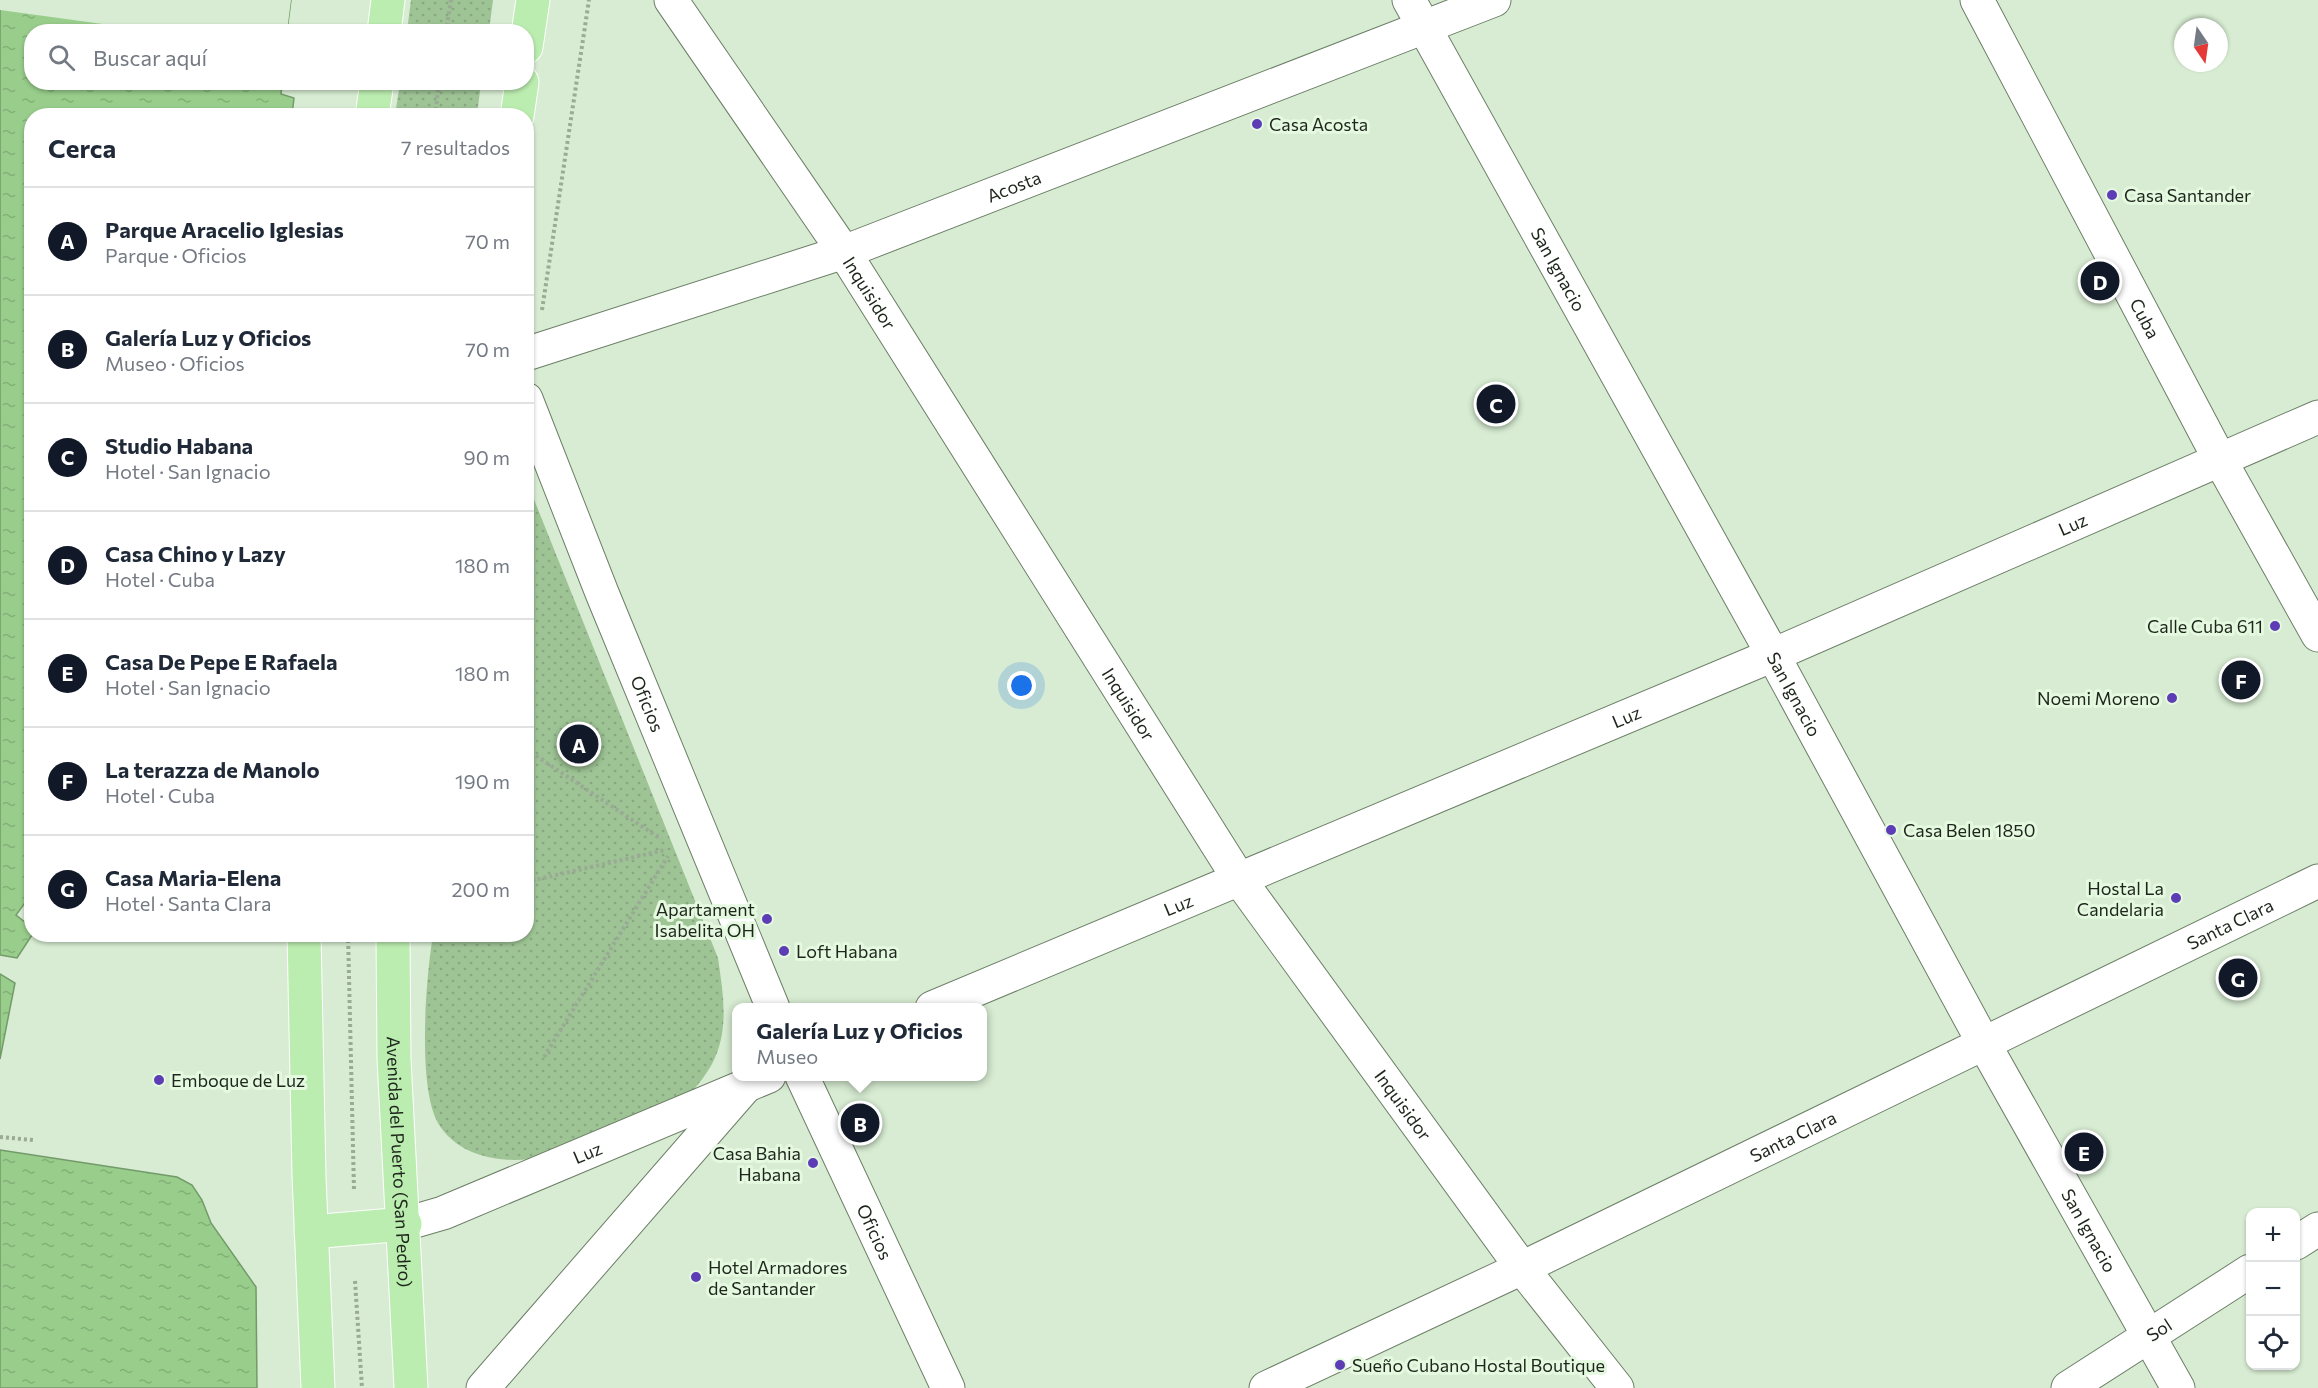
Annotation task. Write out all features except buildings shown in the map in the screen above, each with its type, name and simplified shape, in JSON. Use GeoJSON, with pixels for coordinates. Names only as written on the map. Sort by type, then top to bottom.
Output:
{"type":"FeatureCollection","features":[{"type":"Feature","properties":{"kind":"main road"},"geometry":{"type":"LineString","coordinates":[[385,24],[388,0]]}},
{"type":"Feature","properties":{"kind":"main road"},"geometry":{"type":"LineString","coordinates":[[529,24],[533,0]]}},
{"type":"Feature","properties":{"kind":"main road"},"geometry":{"type":"LineString","coordinates":[[373,108],[376,90]]}},
{"type":"Feature","properties":{"kind":"main road"},"geometry":{"type":"LineString","coordinates":[[518,108],[521,90]]}},
{"type":"Feature","properties":{"kind":"main road"},"geometry":{"type":"LineString","coordinates":[[304,942],[311,1232],[318,1388]]}},
{"type":"Feature","properties":{"kind":"main road","name":"Avenida del Puerto (San Pedro)"},"geometry":{"type":"LineString","coordinates":[[393,942],[394,1059],[405,1224],[411,1388]]}},
{"type":"Feature","properties":{"kind":"main road"},"geometry":{"type":"LineString","coordinates":[[311,1232],[405,1224]]}},
{"type":"Feature","properties":{"kind":"street","name":"Inquisidor"},"geometry":{"type":"LineString","coordinates":[[671,0],[844,252],[1239,879],[1521,1268],[1617,1388]]}},
{"type":"Feature","properties":{"kind":"street","name":"Acosta"},"geometry":{"type":"LineString","coordinates":[[534,352],[844,252],[1416,14],[1494,0]]}},
{"type":"Feature","properties":{"kind":"street","name":"Cuba"},"geometry":{"type":"LineString","coordinates":[[1977,0],[2220,460],[2318,635]]}},
{"type":"Feature","properties":{"kind":"street","name":"San Ignacio"},"geometry":{"type":"LineString","coordinates":[[1416,14],[1773,656],[1983,1042],[2178,1388]]}},
{"type":"Feature","properties":{"kind":"street","name":"Luz"},"geometry":{"type":"LineString","coordinates":[[944,1003],[1773,656],[2318,417]]}},
{"type":"Feature","properties":{"kind":"street","name":"Oficios"},"geometry":{"type":"LineString","coordinates":[[534,421],[689,844],[770,1003]]}},
{"type":"Feature","properties":{"kind":"street","name":"Santa Clara"},"geometry":{"type":"LineString","coordinates":[[1266,1388],[1521,1268],[2318,880]]}},
{"type":"Feature","properties":{"kind":"street","name":"Oficios"},"geometry":{"type":"LineString","coordinates":[[804,1081],[948,1388]]}},
{"type":"Feature","properties":{"kind":"street","name":"Luz"},"geometry":{"type":"LineString","coordinates":[[405,1224],[443,1213],[757,1082]]}},
{"type":"Feature","properties":{"kind":"street"},"geometry":{"type":"LineString","coordinates":[[483,1388],[757,1082]]}},
{"type":"Feature","properties":{"kind":"street"},"geometry":{"type":"LineString","coordinates":[[2300,1240],[2318,1229]]}},
{"type":"Feature","properties":{"kind":"street","name":"Sol"},"geometry":{"type":"LineString","coordinates":[[2068,1388],[2246,1274]]}},
{"type":"Feature","properties":{"kind":"path"},"geometry":{"type":"LineString","coordinates":[[447,24],[451,0]]}},
{"type":"Feature","properties":{"kind":"path"},"geometry":{"type":"LineString","coordinates":[[534,335],[589,0]]}},
{"type":"Feature","properties":{"kind":"path"},"geometry":{"type":"LineString","coordinates":[[436,108],[439,90]]}},
{"type":"Feature","properties":{"kind":"path"},"geometry":{"type":"LineString","coordinates":[[534,754],[689,844]]}},
{"type":"Feature","properties":{"kind":"path"},"geometry":{"type":"LineString","coordinates":[[534,880],[689,844]]}},
{"type":"Feature","properties":{"kind":"path"},"geometry":{"type":"LineString","coordinates":[[544,1057],[689,844]]}},
{"type":"Feature","properties":{"kind":"path"},"geometry":{"type":"LineString","coordinates":[[348,942],[355,1182],[353,1228],[362,1388]]}},
{"type":"Feature","properties":{"kind":"path"},"geometry":{"type":"LineString","coordinates":[[343,1019],[361,1019]]}},
{"type":"Feature","properties":{"kind":"path"},"geometry":{"type":"LineString","coordinates":[[0,1137],[33,1140]]}},
{"type":"Feature","properties":{"kind":"shaded area"},"geometry":{"type":"Polygon","coordinates":[[[411,0],[493,0],[490,24],[408,24],[411,0]]]}},
{"type":"Feature","properties":{"kind":"shaded area"},"geometry":{"type":"Polygon","coordinates":[[[399,90],[480,90],[478,108],[396,108],[399,90]]]}},
{"type":"Feature","properties":{"kind":"shaded area"},"geometry":{"type":"Polygon","coordinates":[[[534,499],[718,958],[724,1012],[718,1051],[699,1084],[684,1097],[610,1126],[549,1154],[517,1160],[491,1158],[467,1150],[456,1143],[438,1123],[431,1106],[425,1058],[428,977],[432,942],[534,942],[534,499]]]}},
{"type":"Feature","properties":{"kind":"water"},"geometry":{"type":"Polygon","coordinates":[[[0,0],[291,0],[288,24],[24,24],[24,90],[281,90],[281,94],[294,98],[293,108],[24,108],[24,904],[16,915],[24,921],[24,942],[27,942],[17,958],[0,955],[0,0]]]}},
{"type":"Feature","properties":{"kind":"water"},"geometry":{"type":"Polygon","coordinates":[[[0,974],[15,983],[0,1059],[0,974]]]}},
{"type":"Feature","properties":{"kind":"water"},"geometry":{"type":"Polygon","coordinates":[[[0,1150],[177,1177],[192,1185],[202,1200],[211,1223],[256,1287],[257,1388],[0,1388],[0,1150]]]}},
{"type":"Feature","properties":{"kind":"pier"},"geometry":{"type":"Polygon","coordinates":[[[0,0],[291,0],[288,24],[102,24],[0,10],[0,0]]]}},
{"type":"Feature","properties":{"kind":"place","name":"Casa Acosta"},"geometry":{"type":"Point","coordinates":[1257,124]}},
{"type":"Feature","properties":{"kind":"place","name":"Casa Santander"},"geometry":{"type":"Point","coordinates":[2112,195]}},
{"type":"Feature","properties":{"kind":"place","name":"Casa Chino y Lazy"},"geometry":{"type":"Point","coordinates":[2100,281]}},
{"type":"Feature","properties":{"kind":"place","name":"Studio Habana"},"geometry":{"type":"Point","coordinates":[1496,404]}},
{"type":"Feature","properties":{"kind":"place","name":"Calle Cuba 611"},"geometry":{"type":"Point","coordinates":[2275,626]}},
{"type":"Feature","properties":{"kind":"place","name":"La terazza de Manolo"},"geometry":{"type":"Point","coordinates":[2241,680]}},
{"type":"Feature","properties":{"kind":"place","name":"Noemi Moreno"},"geometry":{"type":"Point","coordinates":[2172,698]}},
{"type":"Feature","properties":{"kind":"place","name":"Parque Aracelio Iglesias"},"geometry":{"type":"Point","coordinates":[579,744]}},
{"type":"Feature","properties":{"kind":"place","name":"Casa Belen 1850"},"geometry":{"type":"Point","coordinates":[1891,830]}},
{"type":"Feature","properties":{"kind":"place","name":"Hostal La Candelaria"},"geometry":{"type":"Point","coordinates":[2176,898]}},
{"type":"Feature","properties":{"kind":"place","name":"Apartament Isabelita OH"},"geometry":{"type":"Point","coordinates":[767,919]}},
{"type":"Feature","properties":{"kind":"place","name":"Loft Habana"},"geometry":{"type":"Point","coordinates":[784,951]}},
{"type":"Feature","properties":{"kind":"place","name":"Casa Maria-Elena"},"geometry":{"type":"Point","coordinates":[2238,978]}},
{"type":"Feature","properties":{"kind":"place","name":"Emboque de Luz"},"geometry":{"type":"Point","coordinates":[159,1080]}},
{"type":"Feature","properties":{"kind":"place","name":"Galería Luz y Oficios"},"geometry":{"type":"Point","coordinates":[860,1123]}},
{"type":"Feature","properties":{"kind":"place","name":"Casa De Pepe E Rafaela"},"geometry":{"type":"Point","coordinates":[2084,1152]}},
{"type":"Feature","properties":{"kind":"place","name":"Casa Bahia Habana"},"geometry":{"type":"Point","coordinates":[813,1163]}},
{"type":"Feature","properties":{"kind":"place","name":"Hotel Armadores de Santander"},"geometry":{"type":"Point","coordinates":[696,1277]}},
{"type":"Feature","properties":{"kind":"place","name":"Sueño Cubano Hostal Boutique"},"geometry":{"type":"Point","coordinates":[1340,1365]}}]}
